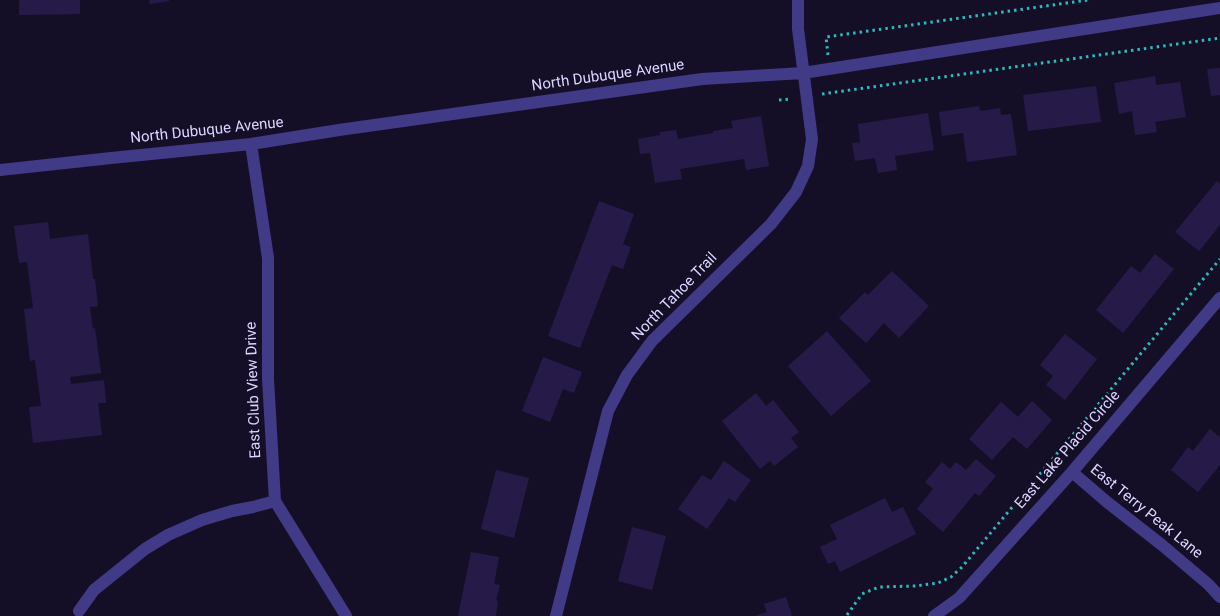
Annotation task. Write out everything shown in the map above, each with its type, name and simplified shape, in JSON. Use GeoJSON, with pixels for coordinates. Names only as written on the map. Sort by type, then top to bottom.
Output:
{"type":"FeatureCollection","features":[{"type":"Feature","properties":{"kind":"street","name":"North Tahoe Trail"},"geometry":{"type":"LineString","coordinates":[[556,616],[608,411],[627,375],[652,341],[771,224],[796,192],[808,166],[812,139],[798,29],[798,0]]}},
{"type":"Feature","properties":{"kind":"street","name":"North Dubuque Avenue"},"geometry":{"type":"LineString","coordinates":[[0,170],[251,144],[702,79],[803,73],[1220,8]]}},
{"type":"Feature","properties":{"kind":"street","name":"East Club View Drive"},"geometry":{"type":"LineString","coordinates":[[251,144],[268,258],[268,379],[275,501],[346,616]]}},
{"type":"Feature","properties":{"kind":"street","name":"East Lake Placid Circle"},"geometry":{"type":"LineString","coordinates":[[934,616],[959,598],[1072,472],[1220,298]]}},
{"type":"Feature","properties":{"kind":"street","name":"East Terry Peak Lane"},"geometry":{"type":"LineString","coordinates":[[1072,472],[1208,584],[1220,597]]}},
{"type":"Feature","properties":{"kind":"street"},"geometry":{"type":"LineString","coordinates":[[79,611],[94,590],[145,549],[168,535],[202,520],[275,501]]}},
{"type":"Feature","properties":{"kind":"path"},"geometry":{"type":"LineString","coordinates":[[832,92],[826,37],[1088,0]]}},
{"type":"Feature","properties":{"kind":"path"},"geometry":{"type":"LineString","coordinates":[[779,100],[1220,38]]}},
{"type":"Feature","properties":{"kind":"path"},"geometry":{"type":"LineString","coordinates":[[848,615],[862,594],[879,587],[938,583],[951,577],[962,567],[1220,259]]}},
{"type":"Feature","properties":{"kind":"building"},"geometry":{"type":"Polygon","coordinates":[[[19,0],[80,0],[80,14],[19,15],[19,0]]]}},
{"type":"Feature","properties":{"kind":"building"},"geometry":{"type":"Polygon","coordinates":[[[149,0],[169,0],[169,1],[150,4],[149,0]]]}},
{"type":"Feature","properties":{"kind":"building"},"geometry":{"type":"Polygon","coordinates":[[[1220,68],[1220,95],[1211,96],[1207,69],[1220,68]]]}},
{"type":"Feature","properties":{"kind":"building"},"geometry":{"type":"Polygon","coordinates":[[[1155,76],[1156,85],[1180,82],[1186,117],[1155,122],[1157,132],[1135,135],[1132,111],[1119,114],[1114,83],[1155,76]]]}},
{"type":"Feature","properties":{"kind":"building"},"geometry":{"type":"Polygon","coordinates":[[[1096,86],[1101,122],[1028,131],[1023,95],[1096,86]]]}},
{"type":"Feature","properties":{"kind":"building"},"geometry":{"type":"Polygon","coordinates":[[[979,106],[980,111],[1000,108],[1001,115],[1011,114],[1017,155],[967,162],[963,133],[942,136],[939,112],[979,106]]]}},
{"type":"Feature","properties":{"kind":"building"},"geometry":{"type":"Polygon","coordinates":[[[928,113],[934,150],[895,156],[897,170],[878,173],[875,158],[855,161],[852,143],[860,142],[858,124],[928,113]]]}},
{"type":"Feature","properties":{"kind":"building"},"geometry":{"type":"Polygon","coordinates":[[[761,116],[769,166],[746,170],[744,159],[680,169],[682,179],[655,183],[650,153],[640,154],[638,139],[660,135],[660,132],[676,130],[678,139],[733,128],[731,121],[761,116]]]}},
{"type":"Feature","properties":{"kind":"building"},"geometry":{"type":"Polygon","coordinates":[[[1217,181],[1220,184],[1220,225],[1199,251],[1175,232],[1217,181]]]}},
{"type":"Feature","properties":{"kind":"building"},"geometry":{"type":"Polygon","coordinates":[[[599,201],[634,214],[623,244],[631,247],[623,269],[612,265],[580,348],[548,336],[599,201]]]}},
{"type":"Feature","properties":{"kind":"building"},"geometry":{"type":"Polygon","coordinates":[[[48,222],[50,239],[88,234],[98,306],[90,307],[101,373],[70,377],[71,384],[104,380],[106,403],[98,403],[102,435],[33,443],[29,407],[41,406],[35,360],[30,361],[24,309],[33,308],[27,262],[19,263],[14,226],[48,222]]]}},
{"type":"Feature","properties":{"kind":"building"},"geometry":{"type":"Polygon","coordinates":[[[1155,254],[1174,269],[1123,333],[1096,310],[1131,266],[1140,273],[1155,254]]]}},
{"type":"Feature","properties":{"kind":"building"},"geometry":{"type":"Polygon","coordinates":[[[892,271],[929,306],[899,338],[884,323],[866,343],[839,318],[865,292],[868,295],[892,271]]]}},
{"type":"Feature","properties":{"kind":"building"},"geometry":{"type":"Polygon","coordinates":[[[827,331],[871,381],[831,416],[788,366],[827,331]]]}},
{"type":"Feature","properties":{"kind":"building"},"geometry":{"type":"Polygon","coordinates":[[[1065,334],[1097,359],[1065,400],[1046,385],[1053,376],[1040,365],[1065,334]]]}},
{"type":"Feature","properties":{"kind":"building"},"geometry":{"type":"Polygon","coordinates":[[[543,357],[582,372],[574,393],[563,389],[550,422],[522,411],[543,357]]]}},
{"type":"Feature","properties":{"kind":"building"},"geometry":{"type":"Polygon","coordinates":[[[756,393],[766,406],[773,400],[799,432],[791,438],[798,447],[774,466],[770,461],[760,469],[722,421],[756,393]]]}},
{"type":"Feature","properties":{"kind":"building"},"geometry":{"type":"Polygon","coordinates":[[[1032,401],[1052,420],[1027,449],[1013,437],[992,460],[969,439],[1001,402],[1018,417],[1032,401]]]}},
{"type":"Feature","properties":{"kind":"building"},"geometry":{"type":"Polygon","coordinates":[[[1210,429],[1220,437],[1220,465],[1198,492],[1171,470],[1188,447],[1193,451],[1210,429]]]}},
{"type":"Feature","properties":{"kind":"building"},"geometry":{"type":"Polygon","coordinates":[[[976,459],[996,476],[979,496],[975,493],[943,532],[917,509],[933,489],[925,482],[942,462],[950,469],[956,462],[966,470],[976,459]]]}},
{"type":"Feature","properties":{"kind":"building"},"geometry":{"type":"Polygon","coordinates":[[[724,461],[751,480],[735,502],[729,498],[707,529],[678,509],[702,475],[711,480],[724,461]]]}},
{"type":"Feature","properties":{"kind":"building"},"geometry":{"type":"Polygon","coordinates":[[[496,470],[529,478],[514,538],[481,529],[496,470]]]}},
{"type":"Feature","properties":{"kind":"building"},"geometry":{"type":"Polygon","coordinates":[[[885,498],[892,512],[903,507],[916,534],[840,572],[835,561],[828,564],[820,547],[837,539],[830,525],[885,498]]]}},
{"type":"Feature","properties":{"kind":"building"},"geometry":{"type":"Polygon","coordinates":[[[632,527],[666,536],[652,590],[618,581],[632,527]]]}},
{"type":"Feature","properties":{"kind":"building"},"geometry":{"type":"Polygon","coordinates":[[[471,552],[499,557],[494,584],[500,585],[496,600],[498,601],[496,616],[458,616],[471,552]]]}},
{"type":"Feature","properties":{"kind":"building"},"geometry":{"type":"Polygon","coordinates":[[[786,597],[792,616],[755,616],[767,612],[764,604],[786,597]]]}}]}
